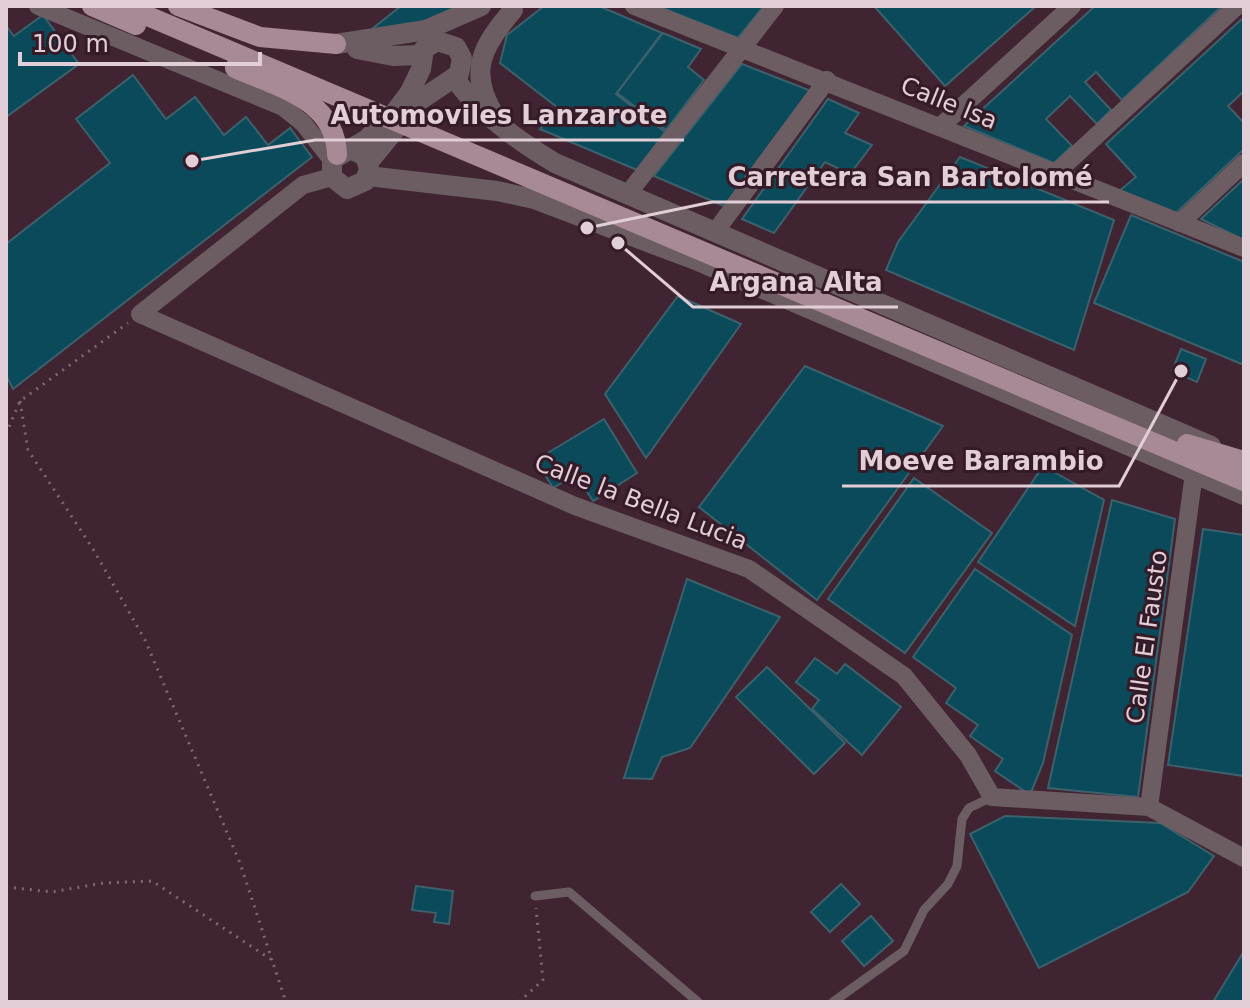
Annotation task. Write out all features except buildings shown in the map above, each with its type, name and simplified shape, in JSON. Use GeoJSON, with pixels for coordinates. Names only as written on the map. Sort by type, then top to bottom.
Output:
{"type":"FeatureCollection","features":[{"type":"Feature","properties":{"kind":"main road"},"geometry":{"type":"LineString","coordinates":[[92,6],[307,100],[323,111],[348,163]]}},
{"type":"Feature","properties":{"kind":"main road"},"geometry":{"type":"LineString","coordinates":[[124,6],[1244,481]]}},
{"type":"Feature","properties":{"kind":"main road"},"geometry":{"type":"LineString","coordinates":[[146,6],[1244,471]]}},
{"type":"Feature","properties":{"kind":"main road"},"geometry":{"type":"LineString","coordinates":[[178,6],[260,37],[336,44]]}},
{"type":"Feature","properties":{"kind":"main road"},"geometry":{"type":"LineString","coordinates":[[1149,431],[1244,461]]}},
{"type":"Feature","properties":{"kind":"street"},"geometry":{"type":"LineString","coordinates":[[38,6],[283,107],[348,163],[534,199],[698,261],[1244,495]]}},
{"type":"Feature","properties":{"kind":"street"},"geometry":{"type":"LineString","coordinates":[[336,44],[426,30],[481,6]]}},
{"type":"Feature","properties":{"kind":"street"},"geometry":{"type":"LineString","coordinates":[[348,163],[395,112],[430,44],[444,41],[492,6]]}},
{"type":"Feature","properties":{"kind":"street","name":"Calle Isa"},"geometry":{"type":"LineString","coordinates":[[634,6],[1244,248]]}},
{"type":"Feature","properties":{"kind":"street"},"geometry":{"type":"LineString","coordinates":[[627,195],[775,6]]}},
{"type":"Feature","properties":{"kind":"street"},"geometry":{"type":"LineString","coordinates":[[941,126],[1072,6]]}},
{"type":"Feature","properties":{"kind":"street"},"geometry":{"type":"LineString","coordinates":[[1056,173],[1237,6]]}},
{"type":"Feature","properties":{"kind":"street"},"geometry":{"type":"LineString","coordinates":[[462,58],[475,38],[515,8]]}},
{"type":"Feature","properties":{"kind":"street"},"geometry":{"type":"LineString","coordinates":[[500,124],[482,86],[479,67],[486,41],[515,8]]}},
{"type":"Feature","properties":{"kind":"street"},"geometry":{"type":"LineString","coordinates":[[140,314],[303,185],[348,163],[419,101],[450,81],[462,69],[462,58],[456,47],[444,41]]}},
{"type":"Feature","properties":{"kind":"street"},"geometry":{"type":"LineString","coordinates":[[336,44],[421,62]]}},
{"type":"Feature","properties":{"kind":"street"},"geometry":{"type":"LineString","coordinates":[[421,62],[430,81],[450,81],[500,124],[555,163],[1244,461]]}},
{"type":"Feature","properties":{"kind":"street"},"geometry":{"type":"LineString","coordinates":[[715,232],[827,80]]}},
{"type":"Feature","properties":{"kind":"street"},"geometry":{"type":"LineString","coordinates":[[1180,223],[1244,163]]}},
{"type":"Feature","properties":{"kind":"street","name":"Calle la Bella Lucia"},"geometry":{"type":"LineString","coordinates":[[140,314],[575,506],[749,569],[904,676],[968,755],[992,797]]}},
{"type":"Feature","properties":{"kind":"street","name":"Calle El Fausto"},"geometry":{"type":"LineString","coordinates":[[1149,807],[1194,473]]}},
{"type":"Feature","properties":{"kind":"street"},"geometry":{"type":"LineString","coordinates":[[992,797],[1149,807],[1244,858]]}},
{"type":"Feature","properties":{"kind":"lane"},"geometry":{"type":"LineString","coordinates":[[833,1002],[904,951],[924,910],[948,884],[957,866],[962,819],[969,808],[992,797]]}},
{"type":"Feature","properties":{"kind":"lane"},"geometry":{"type":"LineString","coordinates":[[535,896],[569,892],[698,1002]]}},
{"type":"Feature","properties":{"kind":"path"},"geometry":{"type":"LineString","coordinates":[[6,434],[20,401],[140,314]]}},
{"type":"Feature","properties":{"kind":"path"},"geometry":{"type":"LineString","coordinates":[[20,401],[28,450],[93,549],[145,640],[240,863],[286,1002]]}},
{"type":"Feature","properties":{"kind":"path"},"geometry":{"type":"LineString","coordinates":[[6,887],[52,892],[103,883],[152,881],[272,960]]}},
{"type":"Feature","properties":{"kind":"path"},"geometry":{"type":"LineString","coordinates":[[519,1002],[543,980],[535,896]]}},
{"type":"Feature","properties":{"kind":"place","name":"Automoviles Lanzarote"},"geometry":{"type":"Point","coordinates":[192,161]}},
{"type":"Feature","properties":{"kind":"place","name":"Carretera San Bartolomé"},"geometry":{"type":"Point","coordinates":[587,228]}},
{"type":"Feature","properties":{"kind":"place","name":"Argana Alta"},"geometry":{"type":"Point","coordinates":[618,243]}},
{"type":"Feature","properties":{"kind":"place","name":"Moeve Barambio"},"geometry":{"type":"Point","coordinates":[1181,371]}}]}
